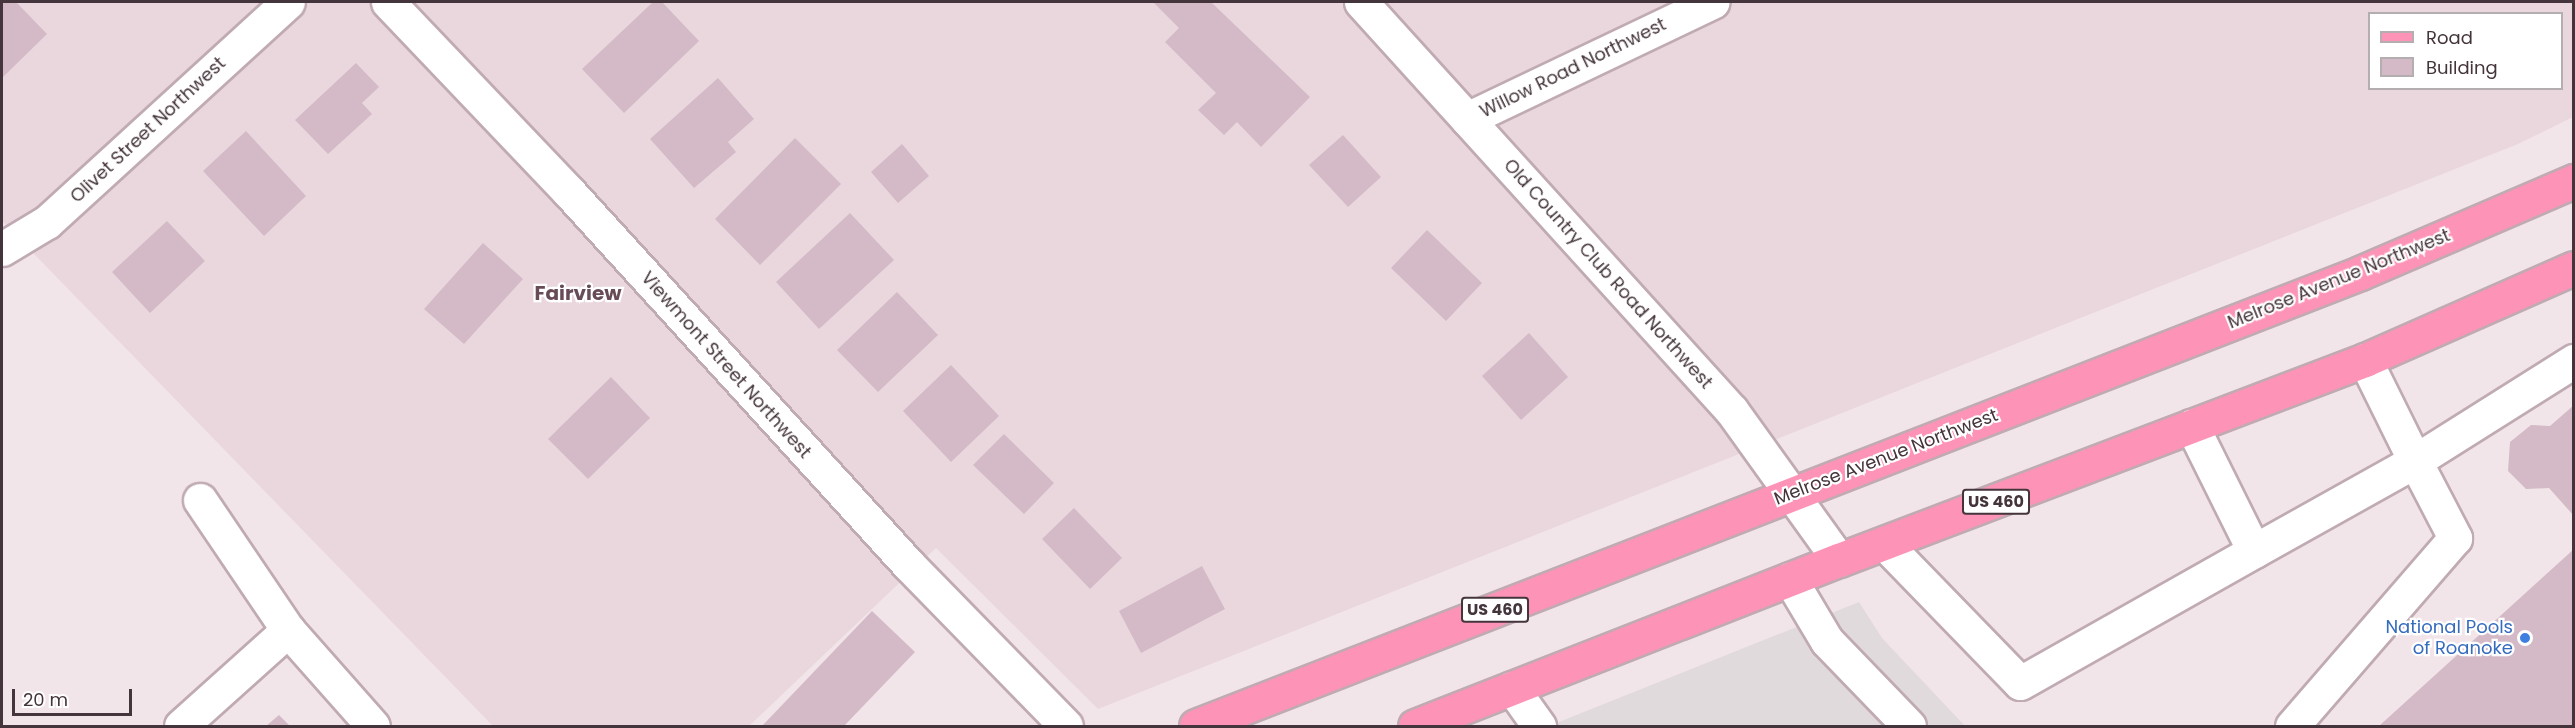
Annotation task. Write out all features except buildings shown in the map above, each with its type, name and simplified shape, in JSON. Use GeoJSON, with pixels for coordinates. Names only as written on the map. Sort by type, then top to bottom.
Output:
{"type":"FeatureCollection","features":[{"type":"Feature","properties":{"kind":"main road","name":"Melrose Avenue Northwest"},"geometry":{"type":"LineString","coordinates":[[1196,726],[2360,273],[2574,181]]}},
{"type":"Feature","properties":{"kind":"main road","name":"US 460"},"geometry":{"type":"LineString","coordinates":[[1415,726],[1839,560],[2365,360],[2574,268]]}},
{"type":"Feature","properties":{"kind":"street","name":"Olivet Street Northwest"},"geometry":{"type":"LineString","coordinates":[[2,249],[47,222],[288,2]]}},
{"type":"Feature","properties":{"kind":"street","name":"Viewmont Street Northwest"},"geometry":{"type":"LineString","coordinates":[[388,2],[569,192],[908,564],[1066,726]]}},
{"type":"Feature","properties":{"kind":"street","name":"Old Country Club Road Northwest"},"geometry":{"type":"LineString","coordinates":[[1361,2],[1732,411],[1794,493],[1839,560]]}},
{"type":"Feature","properties":{"kind":"street","name":"Willow Road Northwest"},"geometry":{"type":"LineString","coordinates":[[1467,119],[1712,2]]}},
{"type":"Feature","properties":{"kind":"street"},"geometry":{"type":"LineString","coordinates":[[2292,726],[2455,538],[2365,360]]}},
{"type":"Feature","properties":{"kind":"street"},"geometry":{"type":"LineString","coordinates":[[1886,544],[2020,683],[2415,461],[2574,361]]}},
{"type":"Feature","properties":{"kind":"street"},"geometry":{"type":"LineString","coordinates":[[2192,426],[2254,551]]}},
{"type":"Feature","properties":{"kind":"street"},"geometry":{"type":"LineString","coordinates":[[200,500],[288,630],[373,726]]}},
{"type":"Feature","properties":{"kind":"street"},"geometry":{"type":"LineString","coordinates":[[1790,579],[1827,641],[1904,723]]}},
{"type":"Feature","properties":{"kind":"street"},"geometry":{"type":"LineString","coordinates":[[181,726],[288,630]]}},
{"type":"Feature","properties":{"kind":"street"},"geometry":{"type":"LineString","coordinates":[[1512,688],[1539,726]]}},
{"type":"Feature","properties":{"kind":"shaded area"},"geometry":{"type":"Polygon","coordinates":[[[2,2],[2573,2],[2573,117],[2518,144],[1098,709],[936,548],[749,726],[493,726],[2,221],[2,2]]]}},
{"type":"Feature","properties":{"kind":"shaded area"},"geometry":{"type":"Polygon","coordinates":[[[1859,602],[1882,638],[1965,726],[1549,726],[1859,602]]]}},
{"type":"Feature","properties":{"kind":"place","name":"National Pools of Roanoke"},"geometry":{"type":"Point","coordinates":[2525,638]}},
{"type":"Feature","properties":{"kind":"district","name":"Fairview"},"geometry":{"type":"Point","coordinates":[578,293]}}]}
